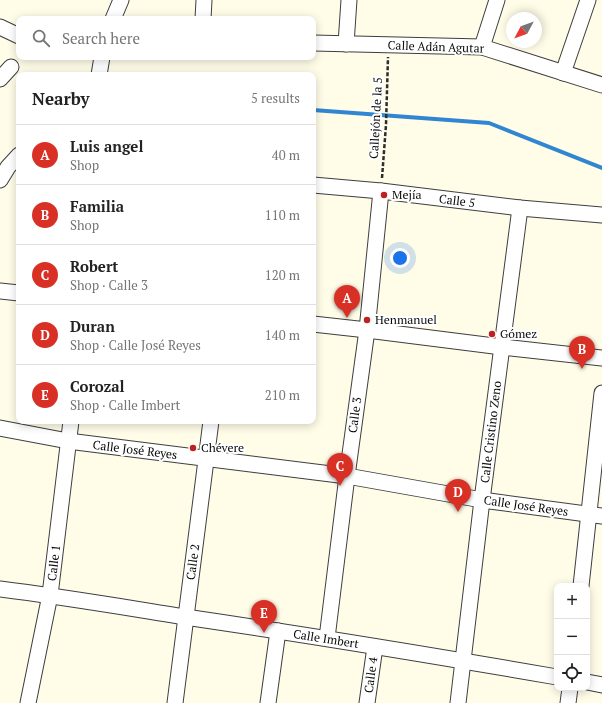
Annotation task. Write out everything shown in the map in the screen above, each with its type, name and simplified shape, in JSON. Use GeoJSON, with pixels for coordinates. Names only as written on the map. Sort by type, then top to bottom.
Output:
{"type":"FeatureCollection","features":[{"type":"Feature","properties":{"kind":"street"},"geometry":{"type":"LineString","coordinates":[[114,16],[121,0]]}},
{"type":"Feature","properties":{"kind":"street"},"geometry":{"type":"LineString","coordinates":[[203,16],[204,0]]}},
{"type":"Feature","properties":{"kind":"street"},"geometry":{"type":"LineString","coordinates":[[346,44],[349,0]]}},
{"type":"Feature","properties":{"kind":"street"},"geometry":{"type":"LineString","coordinates":[[482,47],[497,0]]}},
{"type":"Feature","properties":{"kind":"street"},"geometry":{"type":"LineString","coordinates":[[563,73],[588,0]]}},
{"type":"Feature","properties":{"kind":"street"},"geometry":{"type":"LineString","coordinates":[[0,27],[16,35]]}},
{"type":"Feature","properties":{"kind":"street","name":"Calle Adán Agutar"},"geometry":{"type":"LineString","coordinates":[[316,43],[482,47],[602,85]]}},
{"type":"Feature","properties":{"kind":"street"},"geometry":{"type":"LineString","coordinates":[[99,72],[101,60]]}},
{"type":"Feature","properties":{"kind":"street"},"geometry":{"type":"LineString","coordinates":[[0,79],[11,68]]}},
{"type":"Feature","properties":{"kind":"street"},"geometry":{"type":"LineString","coordinates":[[0,180],[8,166],[16,158]]}},
{"type":"Feature","properties":{"kind":"street","name":"Calle 5"},"geometry":{"type":"LineString","coordinates":[[316,185],[381,191],[520,208],[602,215]]}},
{"type":"Feature","properties":{"kind":"street","name":"Calle 3"},"geometry":{"type":"LineString","coordinates":[[328,638],[347,476],[367,330],[381,191]]}},
{"type":"Feature","properties":{"kind":"street","name":"Calle Cristino Zeno"},"geometry":{"type":"LineString","coordinates":[[458,703],[482,500],[520,208]]}},
{"type":"Feature","properties":{"kind":"street"},"geometry":{"type":"LineString","coordinates":[[0,291],[16,293]]}},
{"type":"Feature","properties":{"kind":"street"},"geometry":{"type":"LineString","coordinates":[[316,324],[602,358]]}},
{"type":"Feature","properties":{"kind":"street"},"geometry":{"type":"LineString","coordinates":[[582,583],[595,515],[602,393]]}},
{"type":"Feature","properties":{"kind":"street","name":"Calle 1"},"geometry":{"type":"LineString","coordinates":[[28,703],[50,595],[71,424]]}},
{"type":"Feature","properties":{"kind":"street","name":"Calle 2"},"geometry":{"type":"LineString","coordinates":[[175,703],[211,424]]}},
{"type":"Feature","properties":{"kind":"street","name":"Calle José Reyes"},"geometry":{"type":"LineString","coordinates":[[0,428],[68,441],[347,476],[482,500],[595,515]]}},
{"type":"Feature","properties":{"kind":"street","name":"Calle Imbert"},"geometry":{"type":"LineString","coordinates":[[0,589],[50,595],[328,638],[554,676]]}},
{"type":"Feature","properties":{"kind":"street"},"geometry":{"type":"LineString","coordinates":[[268,703],[278,631]]}},
{"type":"Feature","properties":{"kind":"street","name":"Calle 4"},"geometry":{"type":"LineString","coordinates":[[367,703],[375,647]]}},
{"type":"Feature","properties":{"kind":"street"},"geometry":{"type":"LineString","coordinates":[[590,683],[602,685]]}},
{"type":"Feature","properties":{"kind":"street"},"geometry":{"type":"LineString","coordinates":[[568,703],[570,691]]}},
{"type":"Feature","properties":{"kind":"path","name":"Callejón de la 5"},"geometry":{"type":"LineString","coordinates":[[381,191],[386,125],[388,45]]}},
{"type":"Feature","properties":{"kind":"waterway"},"geometry":{"type":"LineString","coordinates":[[316,110],[489,123],[602,168]]}},
{"type":"Feature","properties":{"kind":"place","name":"Mejía"},"geometry":{"type":"Point","coordinates":[384,195]}},
{"type":"Feature","properties":{"kind":"place","name":"Luis angel"},"geometry":{"type":"Point","coordinates":[347,318]}},
{"type":"Feature","properties":{"kind":"place","name":"Henmanuel"},"geometry":{"type":"Point","coordinates":[367,320]}},
{"type":"Feature","properties":{"kind":"place","name":"Gómez"},"geometry":{"type":"Point","coordinates":[492,334]}},
{"type":"Feature","properties":{"kind":"place","name":"Familia"},"geometry":{"type":"Point","coordinates":[582,369]}},
{"type":"Feature","properties":{"kind":"place","name":"Chévere"},"geometry":{"type":"Point","coordinates":[193,448]}},
{"type":"Feature","properties":{"kind":"place","name":"Robert"},"geometry":{"type":"Point","coordinates":[340,486]}},
{"type":"Feature","properties":{"kind":"place","name":"Duran"},"geometry":{"type":"Point","coordinates":[458,512]}},
{"type":"Feature","properties":{"kind":"place","name":"Corozal"},"geometry":{"type":"Point","coordinates":[264,633]}}]}
